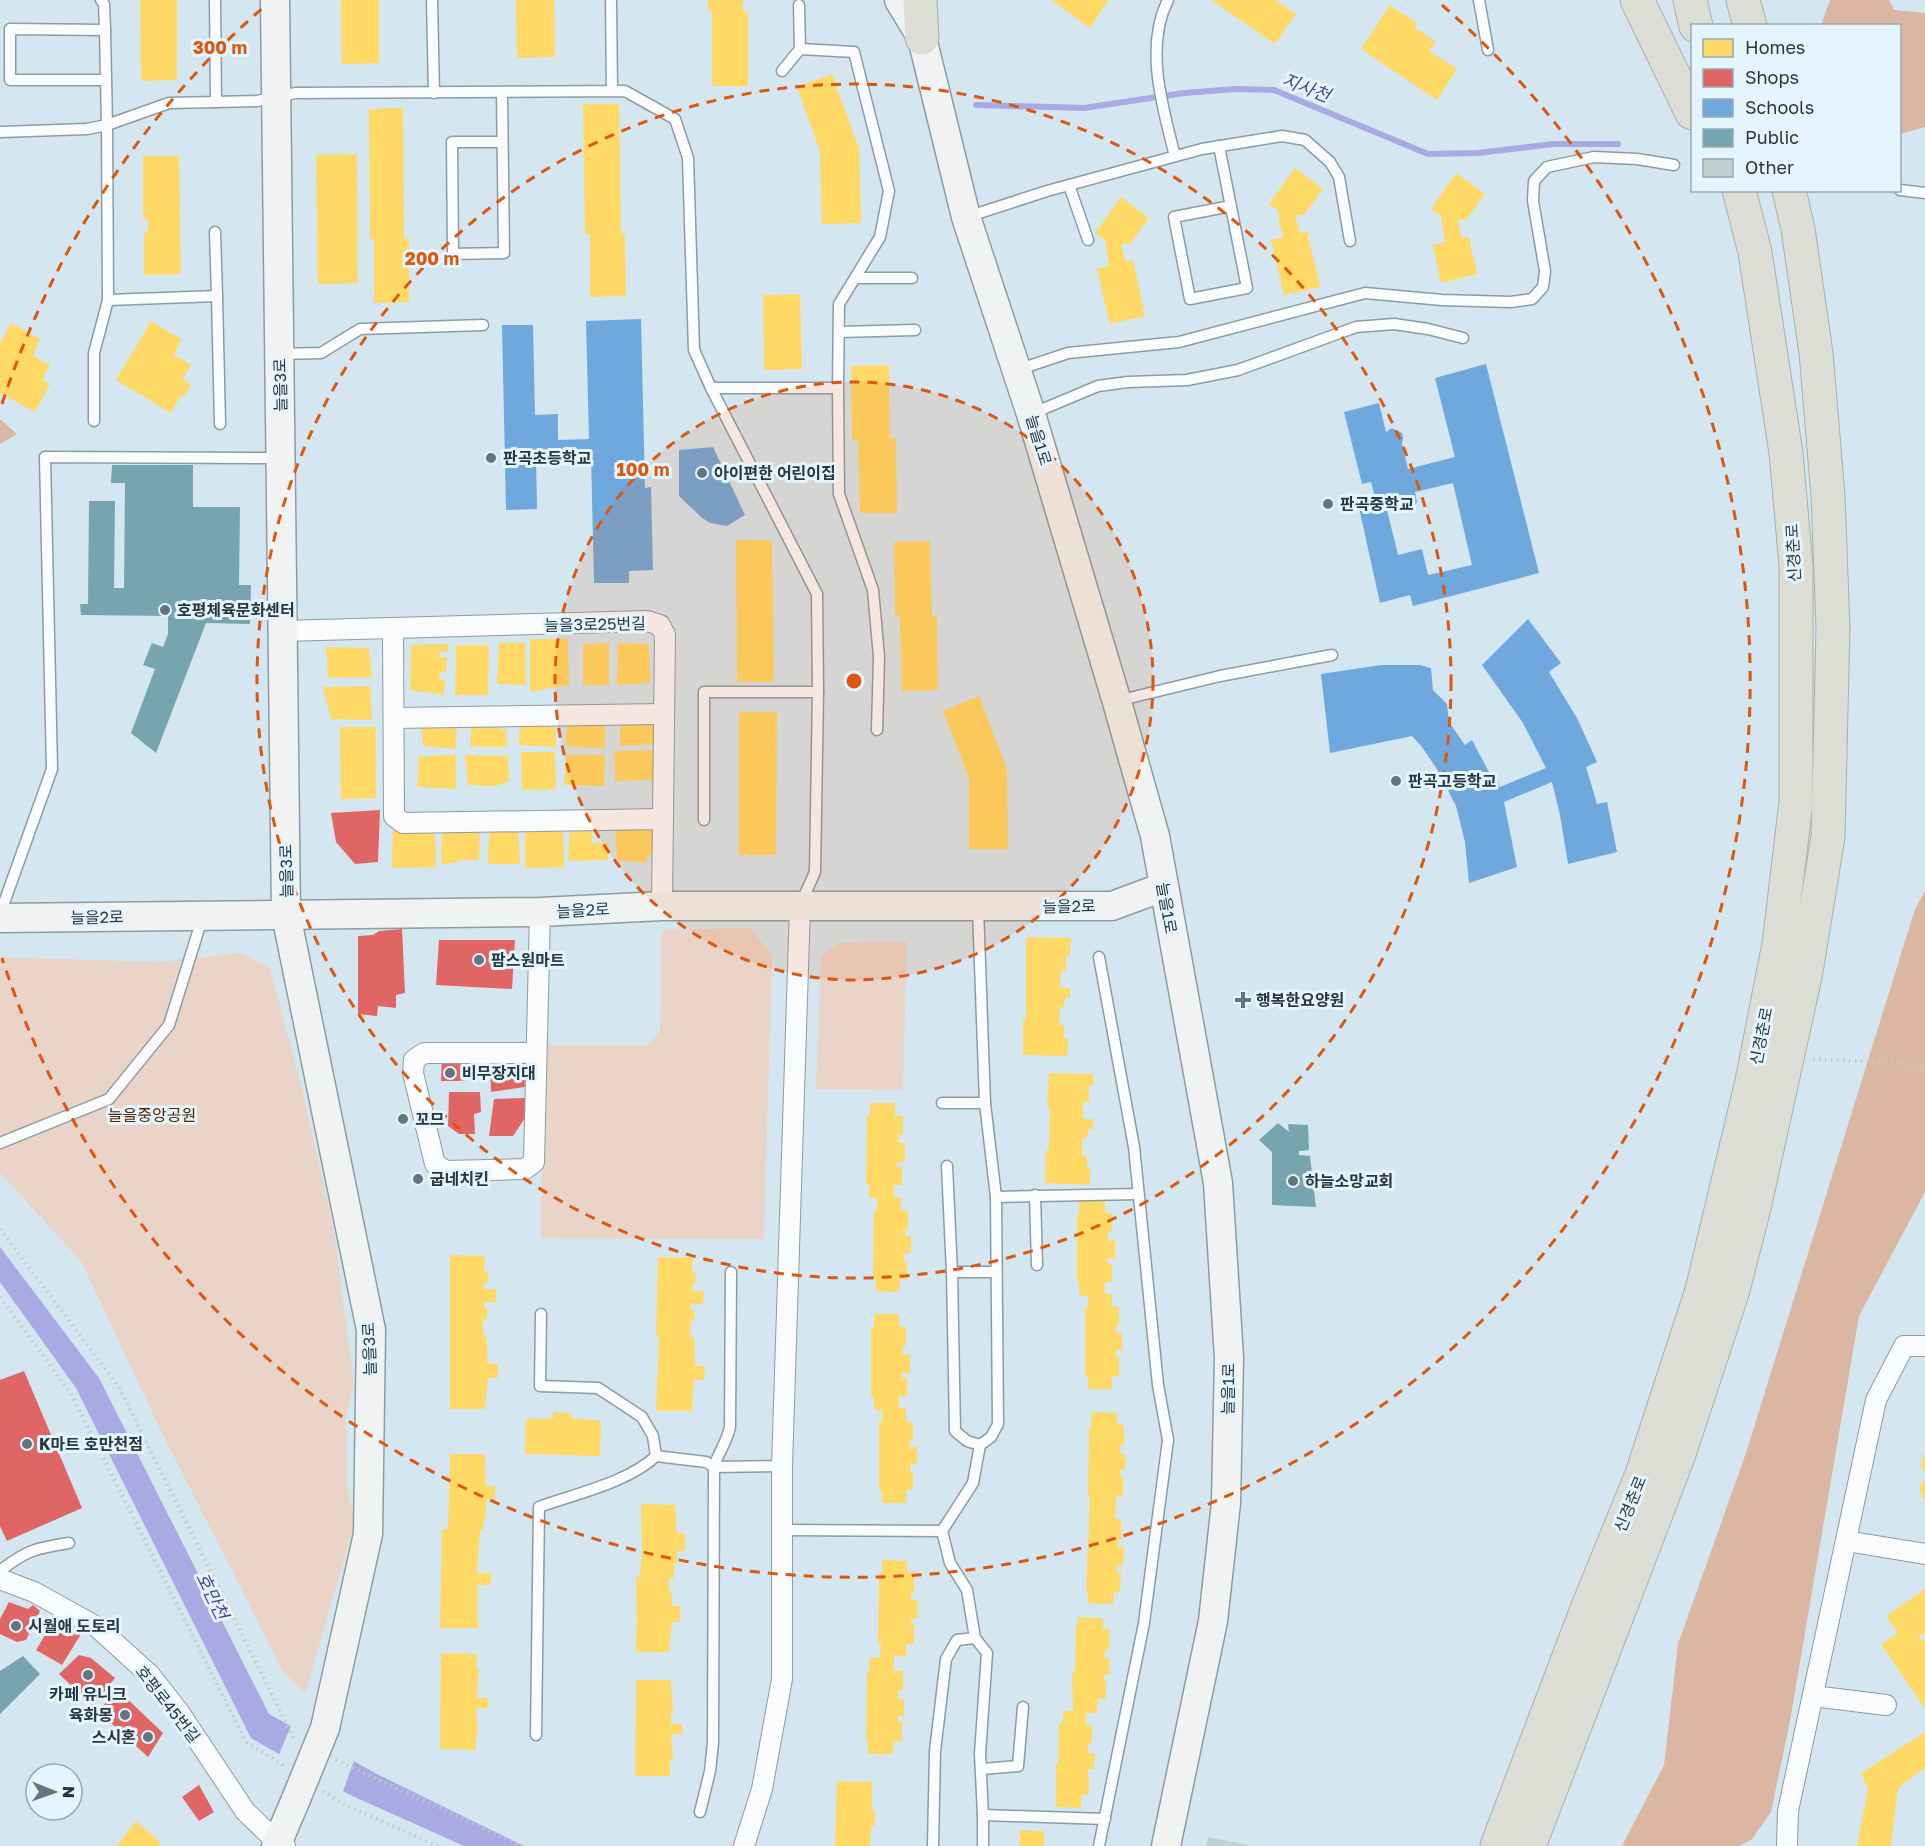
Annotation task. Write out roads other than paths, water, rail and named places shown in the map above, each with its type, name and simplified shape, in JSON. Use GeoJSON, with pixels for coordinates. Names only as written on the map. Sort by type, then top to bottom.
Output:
{"type":"FeatureCollection","features":[{"type":"Feature","properties":{"kind":"highway"},"geometry":{"type":"LineString","coordinates":[[920,0],[922,39]]}},
{"type":"Feature","properties":{"kind":"highway"},"geometry":{"type":"LineString","coordinates":[[1637,0],[1691,111]]}},
{"type":"Feature","properties":{"kind":"highway"},"geometry":{"type":"LineString","coordinates":[[1690,0],[1696,24]]}},
{"type":"Feature","properties":{"kind":"highway"},"geometry":{"type":"LineString","coordinates":[[1743,0],[1749,24]]}},
{"type":"Feature","properties":{"kind":"highway"},"geometry":{"type":"LineString","coordinates":[[1728,192],[1755,252]]}},
{"type":"Feature","properties":{"kind":"highway","name":"신경춘로"},"geometry":{"type":"LineString","coordinates":[[1529,1846],[1587,1609],[1642,1474],[1702,1290],[1752,1081],[1779,944],[1796,802],[1796,566],[1786,453],[1755,252],[1740,192]]}},
{"type":"Feature","properties":{"kind":"highway","name":"신경춘로"},"geometry":{"type":"LineString","coordinates":[[1497,1846],[1554,1741],[1679,1454],[1733,1290],[1754,1208],[1806,972],[1828,837],[1833,628],[1828,496],[1816,353],[1798,229],[1789,192]]}},
{"type":"Feature","properties":{"kind":"street","name":"늘을3로"},"geometry":{"type":"LineString","coordinates":[[275,0],[286,915],[371,1330],[368,1534],[302,1786],[280,1845]]}},
{"type":"Feature","properties":{"kind":"street","name":"늘을1로"},"geometry":{"type":"LineString","coordinates":[[899,0],[922,39],[966,217],[1031,414],[1155,836],[1218,1183],[1229,1358],[1226,1503],[1214,1621],[1166,1846]]}},
{"type":"Feature","properties":{"kind":"street","name":"늘을3로25번길"},"geometry":{"type":"LineString","coordinates":[[283,631],[647,621],[660,625],[665,635],[662,906]]}},
{"type":"Feature","properties":{"kind":"street"},"geometry":{"type":"LineString","coordinates":[[393,628],[394,816],[403,823],[663,819]]}},
{"type":"Feature","properties":{"kind":"street"},"geometry":{"type":"LineString","coordinates":[[394,718],[663,714]]}},
{"type":"Feature","properties":{"kind":"street","name":"늘을2로"},"geometry":{"type":"LineString","coordinates":[[0,916],[540,912],[662,906],[1112,906],[1163,887]]}},
{"type":"Feature","properties":{"kind":"street"},"geometry":{"type":"LineString","coordinates":[[744,1846],[762,1789],[782,1678],[782,1466],[800,906]]}},
{"type":"Feature","properties":{"kind":"street"},"geometry":{"type":"LineString","coordinates":[[537,1053],[424,1053],[414,1060],[413,1073],[435,1164],[446,1171],[514,1170],[525,1169],[534,1162],[537,1053],[540,912]]}},
{"type":"Feature","properties":{"kind":"street"},"geometry":{"type":"LineString","coordinates":[[1787,1846],[1788,1811],[1876,1400],[1904,1346],[1925,1346]]}},
{"type":"Feature","properties":{"kind":"street"},"geometry":{"type":"LineString","coordinates":[[1846,1541],[1925,1554]]}},
{"type":"Feature","properties":{"kind":"street","name":"호평로45번길"},"geometry":{"type":"LineString","coordinates":[[0,1579],[34,1592],[97,1627],[150,1675],[179,1712],[245,1811],[280,1845]]}},
{"type":"Feature","properties":{"kind":"street"},"geometry":{"type":"LineString","coordinates":[[1813,1696],[1886,1705]]}},
{"type":"Feature","properties":{"kind":"lane"},"geometry":{"type":"LineString","coordinates":[[94,421],[94,353],[108,300],[105,30],[104,4],[101,0]]}},
{"type":"Feature","properties":{"kind":"lane"},"geometry":{"type":"LineString","coordinates":[[215,0],[216,102]]}},
{"type":"Feature","properties":{"kind":"lane"},"geometry":{"type":"LineString","coordinates":[[432,0],[434,93]]}},
{"type":"Feature","properties":{"kind":"lane"},"geometry":{"type":"LineString","coordinates":[[611,0],[612,91]]}},
{"type":"Feature","properties":{"kind":"lane"},"geometry":{"type":"LineString","coordinates":[[1167,0],[1157,43],[1157,64],[1166,123],[1175,156]]}},
{"type":"Feature","properties":{"kind":"lane"},"geometry":{"type":"LineString","coordinates":[[1479,0],[1488,51]]}},
{"type":"Feature","properties":{"kind":"lane"},"geometry":{"type":"LineString","coordinates":[[782,71],[800,49],[799,5]]}},
{"type":"Feature","properties":{"kind":"lane"},"geometry":{"type":"LineString","coordinates":[[105,30],[10,29],[10,80],[105,80]]}},
{"type":"Feature","properties":{"kind":"lane"},"geometry":{"type":"LineString","coordinates":[[800,49],[854,52],[888,191],[880,237],[840,304],[839,332],[839,494],[873,590],[879,657],[878,730]]}},
{"type":"Feature","properties":{"kind":"lane"},"geometry":{"type":"LineString","coordinates":[[0,132],[87,129],[107,125],[169,103],[257,101],[296,93],[624,91],[675,119],[688,158],[694,350],[711,388],[817,594],[815,873],[800,906]]}},
{"type":"Feature","properties":{"kind":"lane"},"geometry":{"type":"LineString","coordinates":[[502,93],[504,253],[453,254],[452,142],[502,142]]}},
{"type":"Feature","properties":{"kind":"lane"},"geometry":{"type":"LineString","coordinates":[[966,217],[1069,185],[1175,156],[1282,136],[1305,140],[1330,162],[1339,177],[1350,242]]}},
{"type":"Feature","properties":{"kind":"lane"},"geometry":{"type":"LineString","coordinates":[[1219,146],[1231,206],[1247,288],[1190,299],[1174,217],[1231,206]]}},
{"type":"Feature","properties":{"kind":"lane"},"geometry":{"type":"LineString","coordinates":[[1017,370],[1068,353],[1179,342],[1365,293],[1442,300],[1510,302],[1532,299],[1543,287],[1545,272],[1533,201],[1534,181],[1547,167],[1594,157],[1637,159],[1674,165]]}},
{"type":"Feature","properties":{"kind":"lane"},"geometry":{"type":"LineString","coordinates":[[1069,185],[1088,240]]}},
{"type":"Feature","properties":{"kind":"lane"},"geometry":{"type":"LineString","coordinates":[[1901,190],[1925,193]]}},
{"type":"Feature","properties":{"kind":"lane"},"geometry":{"type":"LineString","coordinates":[[215,232],[220,424]]}},
{"type":"Feature","properties":{"kind":"lane"},"geometry":{"type":"LineString","coordinates":[[856,278],[912,278]]}},
{"type":"Feature","properties":{"kind":"lane"},"geometry":{"type":"LineString","coordinates":[[108,300],[217,296]]}},
{"type":"Feature","properties":{"kind":"lane"},"geometry":{"type":"LineString","coordinates":[[1031,414],[1098,386],[1128,382],[1187,380],[1238,370],[1356,327],[1395,324],[1463,338]]}},
{"type":"Feature","properties":{"kind":"lane"},"geometry":{"type":"LineString","coordinates":[[280,354],[321,353],[360,329],[483,325]]}},
{"type":"Feature","properties":{"kind":"lane"},"geometry":{"type":"LineString","coordinates":[[839,332],[915,330]]}},
{"type":"Feature","properties":{"kind":"lane"},"geometry":{"type":"LineString","coordinates":[[711,388],[838,388]]}},
{"type":"Feature","properties":{"kind":"lane"},"geometry":{"type":"LineString","coordinates":[[0,916],[52,769],[45,456],[281,458]]}},
{"type":"Feature","properties":{"kind":"lane"},"geometry":{"type":"LineString","coordinates":[[1117,702],[1220,676],[1332,655]]}},
{"type":"Feature","properties":{"kind":"lane"},"geometry":{"type":"LineString","coordinates":[[704,820],[704,693],[818,692]]}},
{"type":"Feature","properties":{"kind":"lane"},"geometry":{"type":"LineString","coordinates":[[978,907],[985,1102],[996,1197],[998,1424],[991,1437],[980,1445],[973,1483],[942,1531],[950,1563],[968,1590],[975,1638],[987,1653],[980,1754],[983,1846]]}},
{"type":"Feature","properties":{"kind":"lane"},"geometry":{"type":"LineString","coordinates":[[0,1143],[109,1099],[169,1025],[203,916]]}},
{"type":"Feature","properties":{"kind":"lane"},"geometry":{"type":"LineString","coordinates":[[1099,957],[1134,1147],[1158,1384],[1168,1440],[1143,1623],[1099,1846]]}},
{"type":"Feature","properties":{"kind":"lane"},"geometry":{"type":"LineString","coordinates":[[942,1103],[985,1102]]}},
{"type":"Feature","properties":{"kind":"lane"},"geometry":{"type":"LineString","coordinates":[[947,1166],[955,1431],[967,1441],[980,1445]]}},
{"type":"Feature","properties":{"kind":"lane"},"geometry":{"type":"LineString","coordinates":[[996,1197],[1138,1194]]}},
{"type":"Feature","properties":{"kind":"lane"},"geometry":{"type":"LineString","coordinates":[[1035,1195],[1037,1265]]}},
{"type":"Feature","properties":{"kind":"lane"},"geometry":{"type":"LineString","coordinates":[[699,1812],[710,1771],[713,1743],[714,1467],[717,1454],[728,1436],[730,1427],[731,1272]]}},
{"type":"Feature","properties":{"kind":"lane"},"geometry":{"type":"LineString","coordinates":[[952,1272],[996,1272]]}},
{"type":"Feature","properties":{"kind":"lane"},"geometry":{"type":"LineString","coordinates":[[541,1314],[540,1386],[598,1388],[642,1417],[653,1436],[656,1456]]}},
{"type":"Feature","properties":{"kind":"lane"},"geometry":{"type":"LineString","coordinates":[[656,1456],[706,1462],[714,1467],[782,1466]]}},
{"type":"Feature","properties":{"kind":"lane"},"geometry":{"type":"LineString","coordinates":[[536,1735],[539,1507],[630,1475],[645,1467],[656,1456]]}},
{"type":"Feature","properties":{"kind":"lane"},"geometry":{"type":"LineString","coordinates":[[783,1530],[942,1531]]}},
{"type":"Feature","properties":{"kind":"lane"},"geometry":{"type":"LineString","coordinates":[[0,1572],[16,1558],[34,1549],[69,1543]]}},
{"type":"Feature","properties":{"kind":"lane"},"geometry":{"type":"LineString","coordinates":[[933,1846],[935,1751],[946,1659],[957,1640],[975,1638]]}},
{"type":"Feature","properties":{"kind":"lane"},"geometry":{"type":"LineString","coordinates":[[982,1769],[1018,1766],[1023,1707]]}},
{"type":"Feature","properties":{"kind":"lane"},"geometry":{"type":"LineString","coordinates":[[983,1815],[1105,1819]]}},
{"type":"Feature","properties":{"kind":"water","name":"호만천"},"geometry":{"type":"Polygon","coordinates":[[[0,1247],[99,1378],[269,1714],[375,1773],[524,1846],[464,1846],[348,1794],[251,1738],[76,1388],[0,1282],[0,1247]]]}},
{"type":"Feature","properties":{"kind":"waterway","name":"지사천"},"geometry":{"type":"LineString","coordinates":[[976,105],[1084,108],[1184,93],[1236,89],[1274,90],[1428,154],[1478,153],[1553,144],[1618,144]]}},
{"type":"Feature","properties":{"kind":"place","name":"판곡초등학교"},"geometry":{"type":"Point","coordinates":[491,458]}},
{"type":"Feature","properties":{"kind":"place","name":"아이편한 어린이집"},"geometry":{"type":"Point","coordinates":[702,473]}},
{"type":"Feature","properties":{"kind":"place","name":"판곡중학교"},"geometry":{"type":"Point","coordinates":[1328,504]}},
{"type":"Feature","properties":{"kind":"place","name":"호평체육문화센터"},"geometry":{"type":"Point","coordinates":[165,610]}},
{"type":"Feature","properties":{"kind":"place","name":"판곡고등학교"},"geometry":{"type":"Point","coordinates":[1396,781]}},
{"type":"Feature","properties":{"kind":"place","name":"팜스원마트"},"geometry":{"type":"Point","coordinates":[479,960]}},
{"type":"Feature","properties":{"kind":"place","name":"행복한요양원"},"geometry":{"type":"Point","coordinates":[1243,1000]}},
{"type":"Feature","properties":{"kind":"place","name":"비무장지대"},"geometry":{"type":"Point","coordinates":[450,1073]}},
{"type":"Feature","properties":{"kind":"place","name":"꼬므"},"geometry":{"type":"Point","coordinates":[403,1119]}},
{"type":"Feature","properties":{"kind":"place","name":"굽네치킨"},"geometry":{"type":"Point","coordinates":[418,1179]}},
{"type":"Feature","properties":{"kind":"place","name":"하늘소망교회"},"geometry":{"type":"Point","coordinates":[1293,1181]}},
{"type":"Feature","properties":{"kind":"place","name":"K마트 호만천점"},"geometry":{"type":"Point","coordinates":[27,1444]}},
{"type":"Feature","properties":{"kind":"place","name":"시월애 도토리"},"geometry":{"type":"Point","coordinates":[16,1626]}},
{"type":"Feature","properties":{"kind":"place","name":"카페 유니크"},"geometry":{"type":"Point","coordinates":[88,1675]}},
{"type":"Feature","properties":{"kind":"place","name":"육화몽"},"geometry":{"type":"Point","coordinates":[125,1715]}},
{"type":"Feature","properties":{"kind":"place","name":"스시혼"},"geometry":{"type":"Point","coordinates":[148,1737]}},
{"type":"Feature","properties":{"kind":"park label","name":"늘을중앙공원"},"geometry":{"type":"Point","coordinates":[152,1115]}}]}
